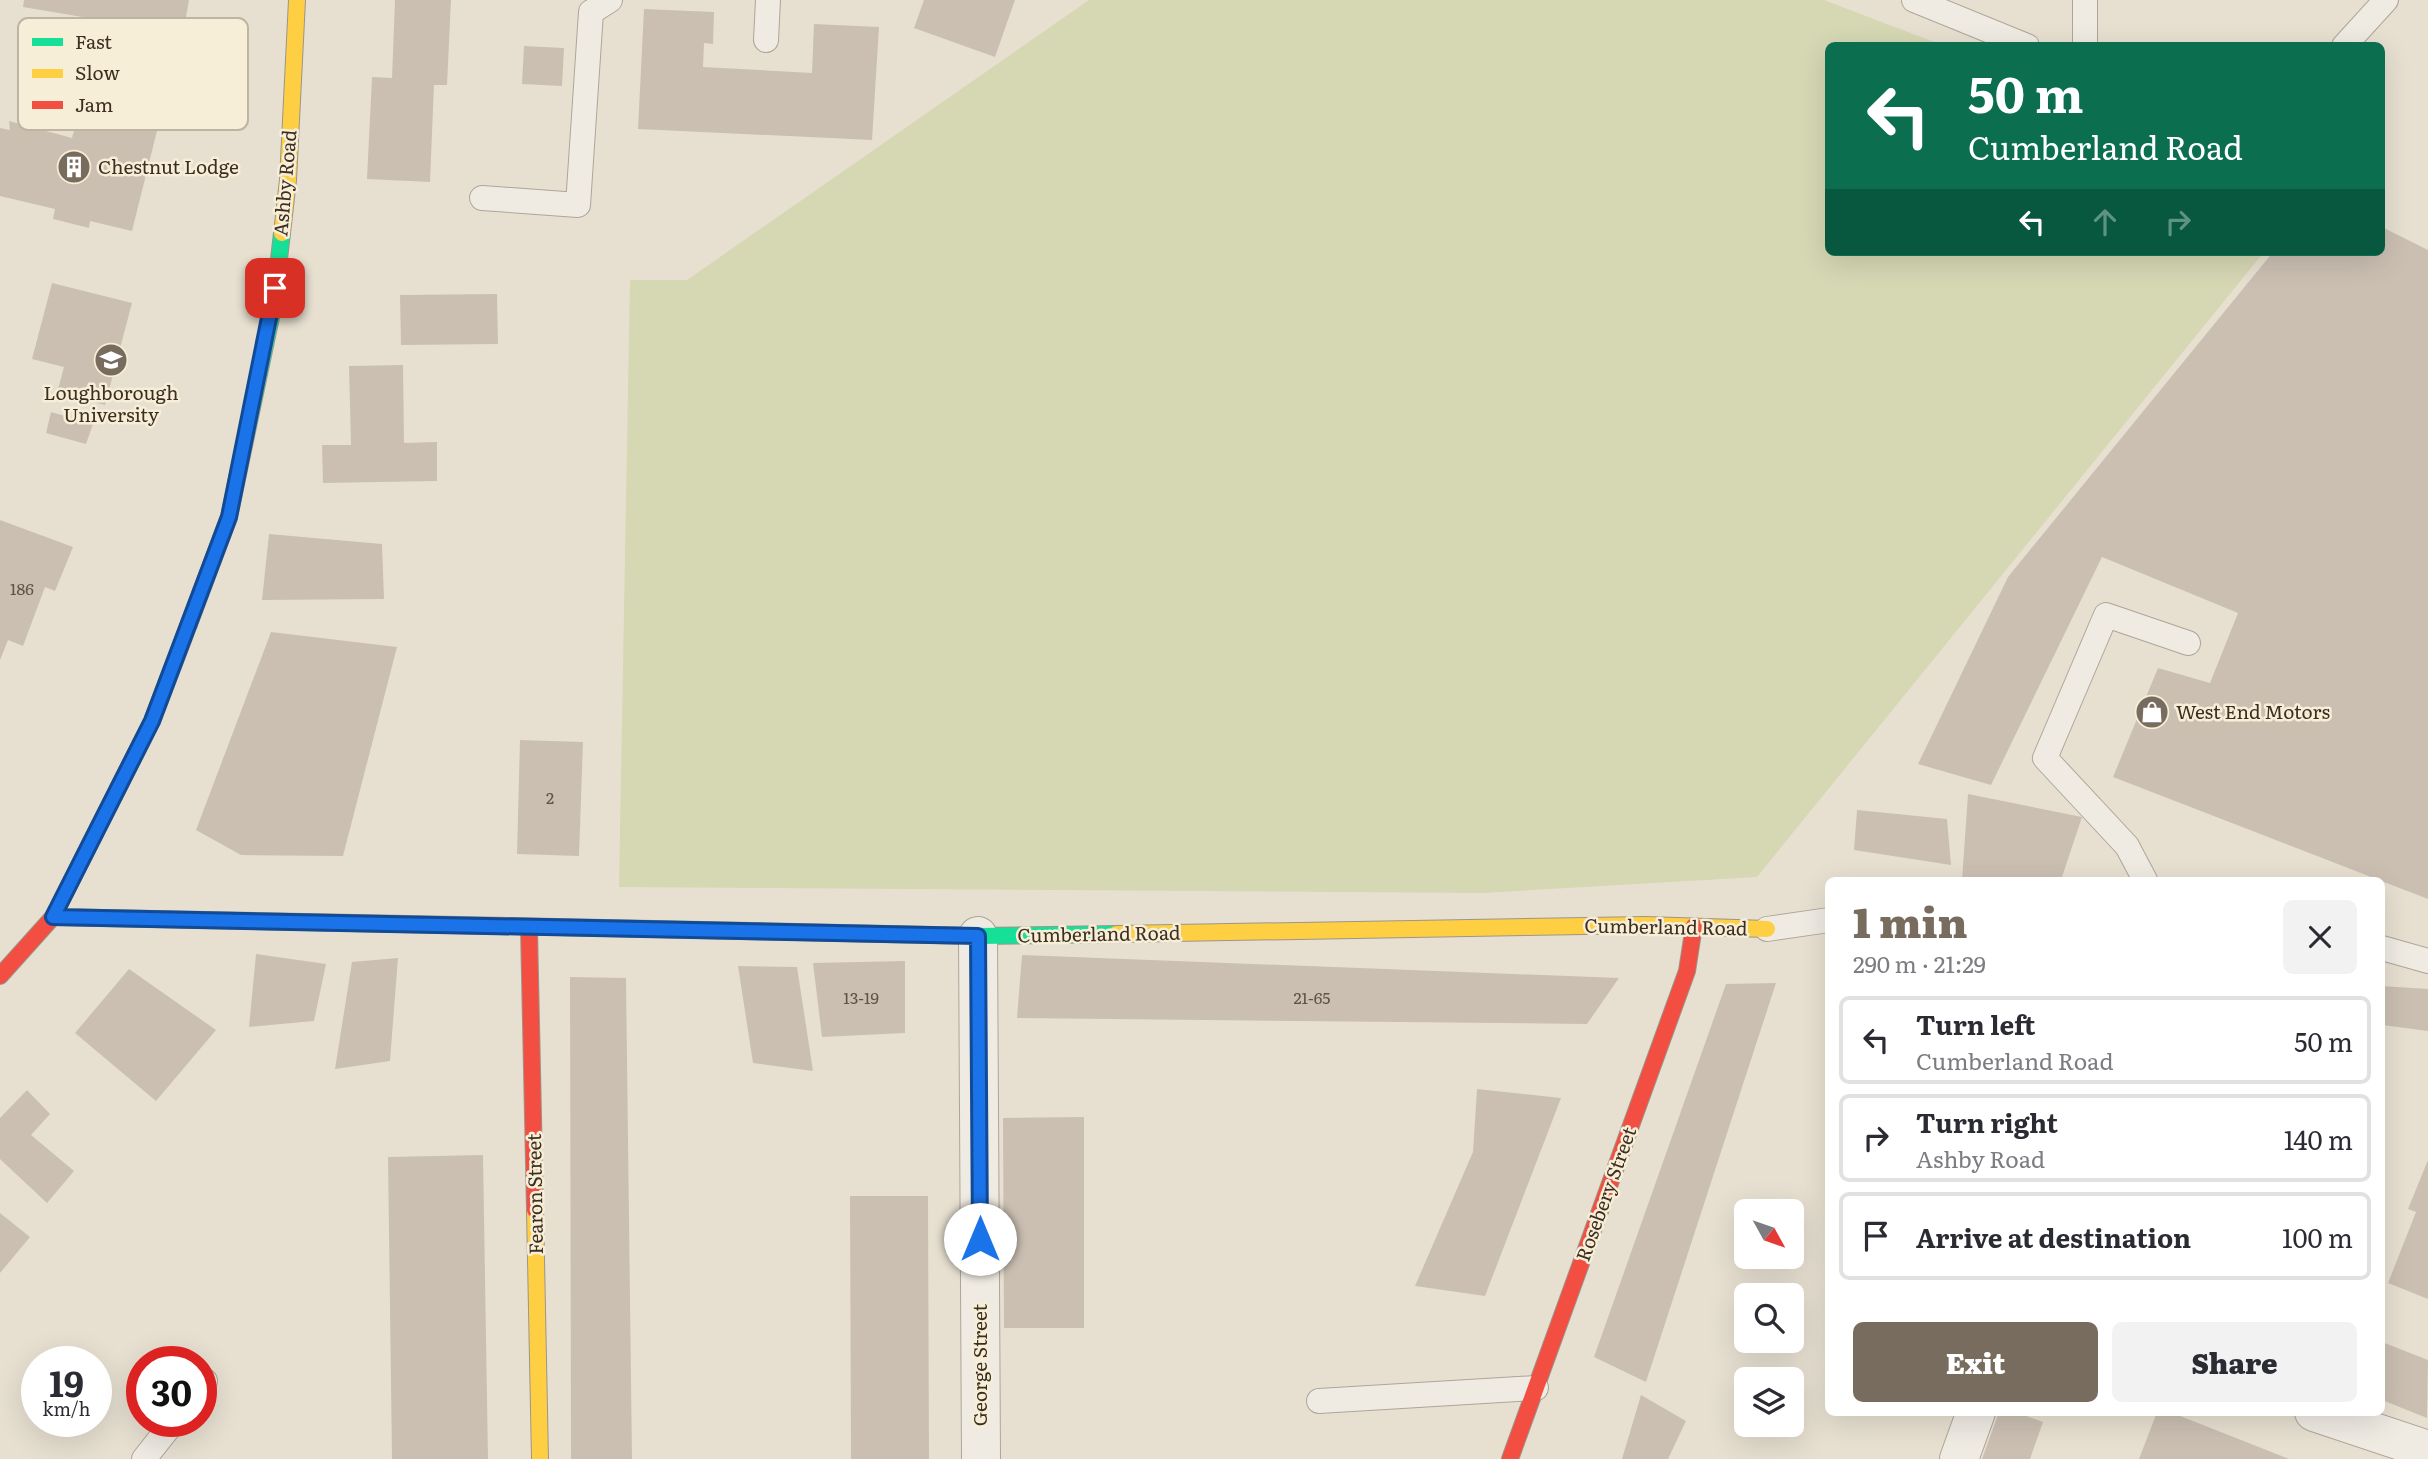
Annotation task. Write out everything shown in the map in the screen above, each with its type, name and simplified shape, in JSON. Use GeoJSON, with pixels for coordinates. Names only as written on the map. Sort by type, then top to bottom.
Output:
{"type":"FeatureCollection","features":[{"type":"Feature","properties":{"kind":"street","name":"Ashby Road"},"geometry":{"type":"LineString","coordinates":[[0,976],[53,917],[152,721],[229,517],[274,303],[288,180],[297,0]]}},
{"type":"Feature","properties":{"kind":"street","name":"Cumberland Road"},"geometry":{"type":"LineString","coordinates":[[53,917],[529,929],[978,936],[1695,926],[1766,929]]}},
{"type":"Feature","properties":{"kind":"street","name":"Rosebery Street"},"geometry":{"type":"LineString","coordinates":[[1510,1459],[1687,971],[1695,926]]}},
{"type":"Feature","properties":{"kind":"street","name":"Fearon Street"},"geometry":{"type":"LineString","coordinates":[[529,929],[540,1459]]}},
{"type":"Feature","properties":{"kind":"street","name":"George Street"},"geometry":{"type":"LineString","coordinates":[[978,936],[981,1459]]}},
{"type":"Feature","properties":{"kind":"street"},"geometry":{"type":"LineString","coordinates":[[1959,1459],[1975,1416]]}},
{"type":"Feature","properties":{"kind":"street"},"geometry":{"type":"LineString","coordinates":[[2326,1416],[2428,1450]]}},
{"type":"Feature","properties":{"kind":"lane"},"geometry":{"type":"LineString","coordinates":[[482,198],[579,205],[591,12],[610,0]]}},
{"type":"Feature","properties":{"kind":"lane"},"geometry":{"type":"LineString","coordinates":[[766,40],[768,0]]}},
{"type":"Feature","properties":{"kind":"lane"},"geometry":{"type":"LineString","coordinates":[[1914,0],[2017,42]]}},
{"type":"Feature","properties":{"kind":"lane"},"geometry":{"type":"LineString","coordinates":[[2080,42],[2085,0]]}},
{"type":"Feature","properties":{"kind":"lane"},"geometry":{"type":"LineString","coordinates":[[2348,42],[2386,0]]}},
{"type":"Feature","properties":{"kind":"lane"},"geometry":{"type":"LineString","coordinates":[[2144,877],[2127,846],[2045,758],[2106,615],[2188,643]]}},
{"type":"Feature","properties":{"kind":"lane"},"geometry":{"type":"LineString","coordinates":[[1766,929],[1825,922]]}},
{"type":"Feature","properties":{"kind":"lane"},"geometry":{"type":"LineString","coordinates":[[2385,949],[2428,961]]}},
{"type":"Feature","properties":{"kind":"lane"},"geometry":{"type":"LineString","coordinates":[[1319,1401],[1536,1388]]}},
{"type":"Feature","properties":{"kind":"lane"},"geometry":{"type":"LineString","coordinates":[[144,1459],[161,1437]]}},
{"type":"Feature","properties":{"kind":"green space"},"geometry":{"type":"Polygon","coordinates":[[[1089,0],[1824,0],[1934,42],[1825,42],[1825,256],[2261,256],[1757,877],[1483,893],[619,887],[630,280],[687,280],[1089,0]]]}},
{"type":"Feature","properties":{"kind":"building"},"geometry":{"type":"Polygon","coordinates":[[[24,0],[189,0],[186,18],[88,18],[23,7],[24,0]]]}},
{"type":"Feature","properties":{"kind":"building"},"geometry":{"type":"Polygon","coordinates":[[[395,0],[451,0],[447,85],[434,85],[430,182],[367,179],[372,77],[392,78],[395,0]]]}},
{"type":"Feature","properties":{"kind":"building"},"geometry":{"type":"Polygon","coordinates":[[[924,0],[1015,0],[995,57],[914,28],[924,0]]]}},
{"type":"Feature","properties":{"kind":"building"},"geometry":{"type":"Polygon","coordinates":[[[644,9],[714,12],[713,44],[704,43],[703,67],[812,73],[814,24],[879,27],[872,140],[638,129],[644,9]]]}},
{"type":"Feature","properties":{"kind":"building"},"geometry":{"type":"Polygon","coordinates":[[[524,46],[564,48],[562,86],[522,84],[524,46]]]}},
{"type":"Feature","properties":{"kind":"building","name":"Chestnut Lodge"},"geometry":{"type":"Polygon","coordinates":[[[9,121],[18,123],[18,130],[42,130],[72,138],[74,130],[157,130],[132,231],[90,221],[89,228],[53,219],[55,209],[0,196],[0,128],[10,130],[9,121]]]}},
{"type":"Feature","properties":{"kind":"building"},"geometry":{"type":"Polygon","coordinates":[[[2385,228],[2428,250],[2428,899],[2385,882],[2385,877],[2371,877],[2113,777],[2158,668],[2210,683],[2238,613],[2102,557],[1991,785],[1918,764],[2008,577],[2270,256],[2385,256],[2385,228]]]}},
{"type":"Feature","properties":{"kind":"building"},"geometry":{"type":"Polygon","coordinates":[[[52,283],[132,303],[105,405],[57,393],[64,367],[32,359],[52,283]]]}},
{"type":"Feature","properties":{"kind":"building"},"geometry":{"type":"Polygon","coordinates":[[[497,294],[498,344],[401,345],[400,295],[497,294]]]}},
{"type":"Feature","properties":{"kind":"building"},"geometry":{"type":"Polygon","coordinates":[[[403,365],[404,443],[437,442],[437,481],[323,483],[322,445],[351,445],[349,366],[403,365]]]}},
{"type":"Feature","properties":{"kind":"building"},"geometry":{"type":"Polygon","coordinates":[[[51,412],[93,424],[86,444],[46,433],[51,412]]]}},
{"type":"Feature","properties":{"kind":"building"},"geometry":{"type":"Polygon","coordinates":[[[0,520],[73,547],[55,591],[45,587],[23,646],[8,640],[0,660],[0,520]]]}},
{"type":"Feature","properties":{"kind":"building"},"geometry":{"type":"Polygon","coordinates":[[[269,534],[382,544],[384,599],[262,600],[269,534]]]}},
{"type":"Feature","properties":{"kind":"building"},"geometry":{"type":"Polygon","coordinates":[[[271,632],[397,647],[343,856],[241,855],[196,830],[271,632]]]}},
{"type":"Feature","properties":{"kind":"building"},"geometry":{"type":"Polygon","coordinates":[[[520,740],[583,742],[579,856],[517,854],[520,740]]]}},
{"type":"Feature","properties":{"kind":"building"},"geometry":{"type":"Polygon","coordinates":[[[1968,794],[2082,817],[2062,877],[1962,877],[1968,794]]]}},
{"type":"Feature","properties":{"kind":"building"},"geometry":{"type":"Polygon","coordinates":[[[1857,810],[1947,819],[1951,865],[1854,850],[1857,810]]]}},
{"type":"Feature","properties":{"kind":"building"},"geometry":{"type":"Polygon","coordinates":[[[256,954],[326,964],[314,1021],[249,1027],[256,954]]]}},
{"type":"Feature","properties":{"kind":"building"},"geometry":{"type":"Polygon","coordinates":[[[1022,955],[1619,978],[1587,1024],[1017,1018],[1022,955]]]}},
{"type":"Feature","properties":{"kind":"building"},"geometry":{"type":"Polygon","coordinates":[[[398,958],[390,1061],[335,1069],[352,962],[398,958]]]}},
{"type":"Feature","properties":{"kind":"building"},"geometry":{"type":"Polygon","coordinates":[[[905,961],[905,1033],[822,1037],[813,963],[905,961]]]}},
{"type":"Feature","properties":{"kind":"building"},"geometry":{"type":"Polygon","coordinates":[[[738,966],[797,967],[813,1071],[753,1063],[738,966]]]}},
{"type":"Feature","properties":{"kind":"building"},"geometry":{"type":"Polygon","coordinates":[[[129,969],[216,1030],[156,1101],[75,1033],[129,969]]]}},
{"type":"Feature","properties":{"kind":"building"},"geometry":{"type":"Polygon","coordinates":[[[570,977],[626,978],[632,1459],[571,1459],[570,977]]]}},
{"type":"Feature","properties":{"kind":"building"},"geometry":{"type":"Polygon","coordinates":[[[1776,983],[1646,1382],[1594,1357],[1726,984],[1776,983]]]}},
{"type":"Feature","properties":{"kind":"building"},"geometry":{"type":"Polygon","coordinates":[[[2385,986],[2428,989],[2428,1031],[2385,1025],[2385,986]]]}},
{"type":"Feature","properties":{"kind":"building"},"geometry":{"type":"Polygon","coordinates":[[[1477,1089],[1561,1098],[1485,1296],[1415,1286],[1473,1152],[1477,1089]]]}},
{"type":"Feature","properties":{"kind":"building"},"geometry":{"type":"Polygon","coordinates":[[[27,1090],[50,1114],[31,1135],[74,1171],[47,1203],[0,1159],[0,1118],[27,1090]]]}},
{"type":"Feature","properties":{"kind":"building"},"geometry":{"type":"Polygon","coordinates":[[[1084,1117],[1084,1328],[1004,1328],[1003,1118],[1084,1117]]]}},
{"type":"Feature","properties":{"kind":"building"},"geometry":{"type":"Polygon","coordinates":[[[483,1155],[488,1459],[392,1459],[388,1157],[483,1155]]]}},
{"type":"Feature","properties":{"kind":"building"},"geometry":{"type":"Polygon","coordinates":[[[2428,1160],[2428,1299],[2388,1283],[2416,1212],[2408,1209],[2428,1160]]]}},
{"type":"Feature","properties":{"kind":"building"},"geometry":{"type":"Polygon","coordinates":[[[850,1196],[928,1196],[929,1459],[851,1459],[850,1196]]]}},
{"type":"Feature","properties":{"kind":"building"},"geometry":{"type":"Polygon","coordinates":[[[0,1213],[30,1237],[0,1273],[0,1213]]]}},
{"type":"Feature","properties":{"kind":"building"},"geometry":{"type":"Polygon","coordinates":[[[2385,1343],[2428,1360],[2427,1418],[2385,1401],[2385,1343]]]}},
{"type":"Feature","properties":{"kind":"building"},"geometry":{"type":"Polygon","coordinates":[[[1641,1395],[1686,1421],[1668,1459],[1622,1459],[1641,1395]]]}},
{"type":"Feature","properties":{"kind":"building"},"geometry":{"type":"Polygon","coordinates":[[[1998,1416],[2026,1416],[2043,1422],[2030,1459],[1982,1459],[1998,1416]]]}},
{"type":"Feature","properties":{"kind":"building"},"geometry":{"type":"Polygon","coordinates":[[[2155,1416],[2180,1416],[2289,1459],[2139,1459],[2155,1416]]]}},
{"type":"Feature","properties":{"kind":"traffic: fast"},"geometry":{"type":"LineString","coordinates":[[189,624],[229,517],[274,303],[282,233]]}},
{"type":"Feature","properties":{"kind":"traffic: fast"},"geometry":{"type":"LineString","coordinates":[[654,929],[978,936],[1116,934]]}},
{"type":"Feature","properties":{"kind":"traffic: slow"},"geometry":{"type":"LineString","coordinates":[[282,233],[288,180],[297,0]]}},
{"type":"Feature","properties":{"kind":"traffic: slow"},"geometry":{"type":"LineString","coordinates":[[1116,934],[1646,925],[1767,929]]}},
{"type":"Feature","properties":{"kind":"traffic: slow"},"geometry":{"type":"LineString","coordinates":[[535,1210],[540,1459]]}},
{"type":"Feature","properties":{"kind":"traffic: jam"},"geometry":{"type":"LineString","coordinates":[[0,976],[53,917],[152,721],[189,624]]}},
{"type":"Feature","properties":{"kind":"traffic: jam"},"geometry":{"type":"LineString","coordinates":[[53,917],[654,929]]}},
{"type":"Feature","properties":{"kind":"traffic: jam"},"geometry":{"type":"LineString","coordinates":[[1510,1459],[1687,971],[1694,926]]}},
{"type":"Feature","properties":{"kind":"traffic: jam"},"geometry":{"type":"LineString","coordinates":[[529,929],[535,1210]]}},
{"type":"Feature","properties":{"kind":"place","name":"Chestnut Lodge"},"geometry":{"type":"Point","coordinates":[74,167]}},
{"type":"Feature","properties":{"kind":"place","name":"Loughborough University"},"geometry":{"type":"Point","coordinates":[111,360]}},
{"type":"Feature","properties":{"kind":"place","name":"West End Motors"},"geometry":{"type":"Point","coordinates":[2152,712]}},
{"type":"Feature","properties":{"kind":"route"},"geometry":{"type":"LineString","coordinates":[[275,288],[229,517],[152,721],[53,917],[529,929],[978,936],[980,1239]]}}]}
